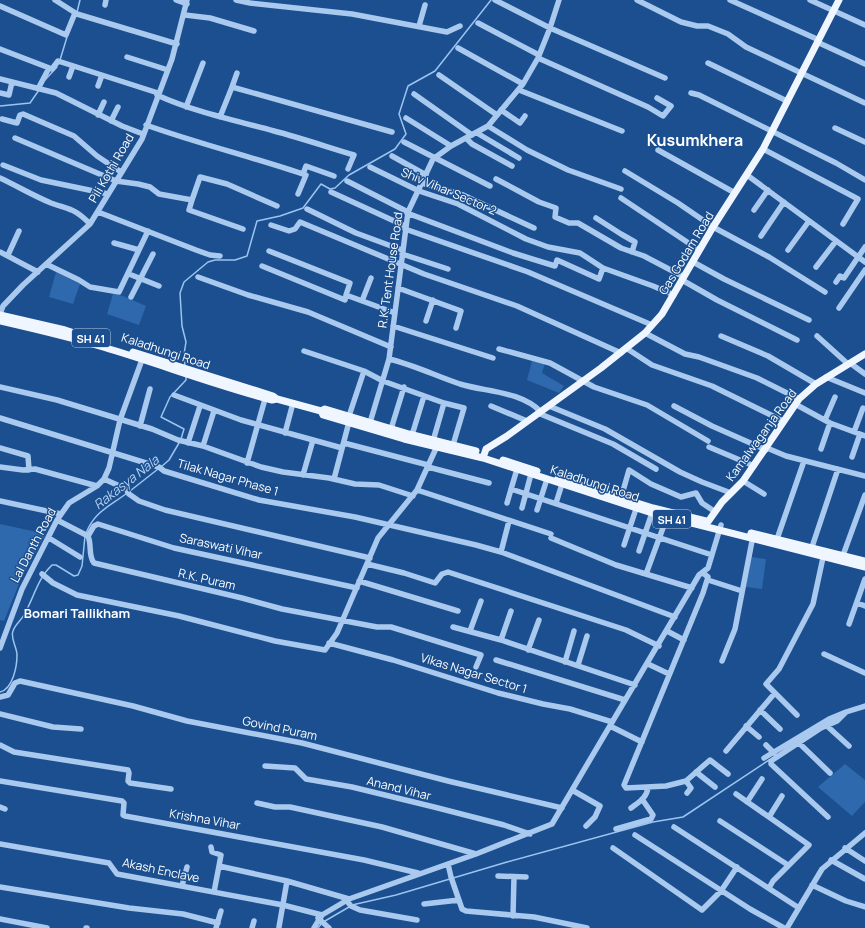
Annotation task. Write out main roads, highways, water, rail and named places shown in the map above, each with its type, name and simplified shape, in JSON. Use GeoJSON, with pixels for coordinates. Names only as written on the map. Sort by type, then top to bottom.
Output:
{"type":"FeatureCollection","features":[{"type":"Feature","properties":{"kind":"main road","name":"Gas Godam Road"},"geometry":{"type":"LineString","coordinates":[[483,456],[486,449],[540,413],[624,351],[645,333],[662,314],[699,250],[763,149],[839,0]]}},
{"type":"Feature","properties":{"kind":"main road","name":"Kaladhungi Road"},"geometry":{"type":"LineString","coordinates":[[0,314],[65,330],[265,399],[293,403],[321,411],[325,409],[369,425],[483,456],[636,509],[667,518],[721,527],[810,552],[842,559],[865,567]]}},
{"type":"Feature","properties":{"kind":"main road","name":"Kaladhungi Road"},"geometry":{"type":"LineString","coordinates":[[0,321],[55,333],[143,357]]}},
{"type":"Feature","properties":{"kind":"main road","name":"Kamalwaganja Road"},"geometry":{"type":"LineString","coordinates":[[706,524],[714,511],[743,481],[797,401],[826,377],[865,354]]}},
{"type":"Feature","properties":{"kind":"main road","name":"Kaladhungi Road"},"geometry":{"type":"LineString","coordinates":[[239,389],[273,396],[276,400]]}},
{"type":"Feature","properties":{"kind":"main road","name":"Kaladhungi Road"},"geometry":{"type":"LineString","coordinates":[[369,425],[391,429],[436,443],[453,445],[483,456]]}},
{"type":"Feature","properties":{"kind":"main road","name":"Kaladhungi Road"},"geometry":{"type":"LineString","coordinates":[[518,467],[531,474],[547,479],[621,498],[706,524]]}},
{"type":"Feature","properties":{"kind":"main road","name":"Kaladhungi Road"},"geometry":{"type":"LineString","coordinates":[[842,559],[865,561]]}},
{"type":"Feature","properties":{"kind":"waterway"},"geometry":{"type":"LineString","coordinates":[[77,12],[80,0]]}},
{"type":"Feature","properties":{"kind":"waterway","name":"Rakasya Nala"},"geometry":{"type":"LineString","coordinates":[[185,366],[184,354],[186,342],[182,326],[180,293],[184,282],[208,262],[215,260],[235,260],[247,256],[257,221],[280,216],[303,208],[321,184],[330,189],[335,188],[349,175],[395,149],[406,134],[399,114],[408,86],[435,71],[491,0]]}},
{"type":"Feature","properties":{"kind":"waterway"},"geometry":{"type":"LineString","coordinates":[[60,60],[67,37]]}},
{"type":"Feature","properties":{"kind":"waterway"},"geometry":{"type":"LineString","coordinates":[[45,80],[57,67]]}},
{"type":"Feature","properties":{"kind":"waterway"},"geometry":{"type":"LineString","coordinates":[[0,106],[30,103],[39,90]]}},
{"type":"Feature","properties":{"kind":"waterway","name":"Rakasya Nala"},"geometry":{"type":"LineString","coordinates":[[181,439],[184,429],[161,417],[170,397],[186,380],[186,376]]}},
{"type":"Feature","properties":{"kind":"waterway","name":"Rakasya Nala"},"geometry":{"type":"LineString","coordinates":[[161,467],[169,460],[179,443]]}},
{"type":"Feature","properties":{"kind":"waterway","name":"Rakasya Nala"},"geometry":{"type":"LineString","coordinates":[[130,491],[158,469]]}},
{"type":"Feature","properties":{"kind":"waterway","name":"Rakasya Nala"},"geometry":{"type":"LineString","coordinates":[[86,533],[98,514],[127,493]]}},
{"type":"Feature","properties":{"kind":"waterway","name":"Rakasya Nala"},"geometry":{"type":"LineString","coordinates":[[0,692],[4,690],[11,682],[15,671],[17,655],[12,637],[14,629],[24,615],[43,576],[52,565],[56,565],[74,576],[78,575],[82,566],[85,536]]}},
{"type":"Feature","properties":{"kind":"waterway"},"geometry":{"type":"LineString","coordinates":[[352,905],[396,895],[507,862],[653,822],[683,817],[769,760]]}},
{"type":"Feature","properties":{"kind":"waterway"},"geometry":{"type":"LineString","coordinates":[[325,921],[349,907]]}},
{"type":"Feature","properties":{"kind":"waterway"},"geometry":{"type":"LineString","coordinates":[[318,928],[322,923]]}},
{"type":"Feature","properties":{"kind":"district","name":"Kusumkhera"},"geometry":{"type":"Point","coordinates":[695,140]}},
{"type":"Feature","properties":{"kind":"district","name":"Bomari Tallikham"},"geometry":{"type":"Point","coordinates":[77,613]}}]}
